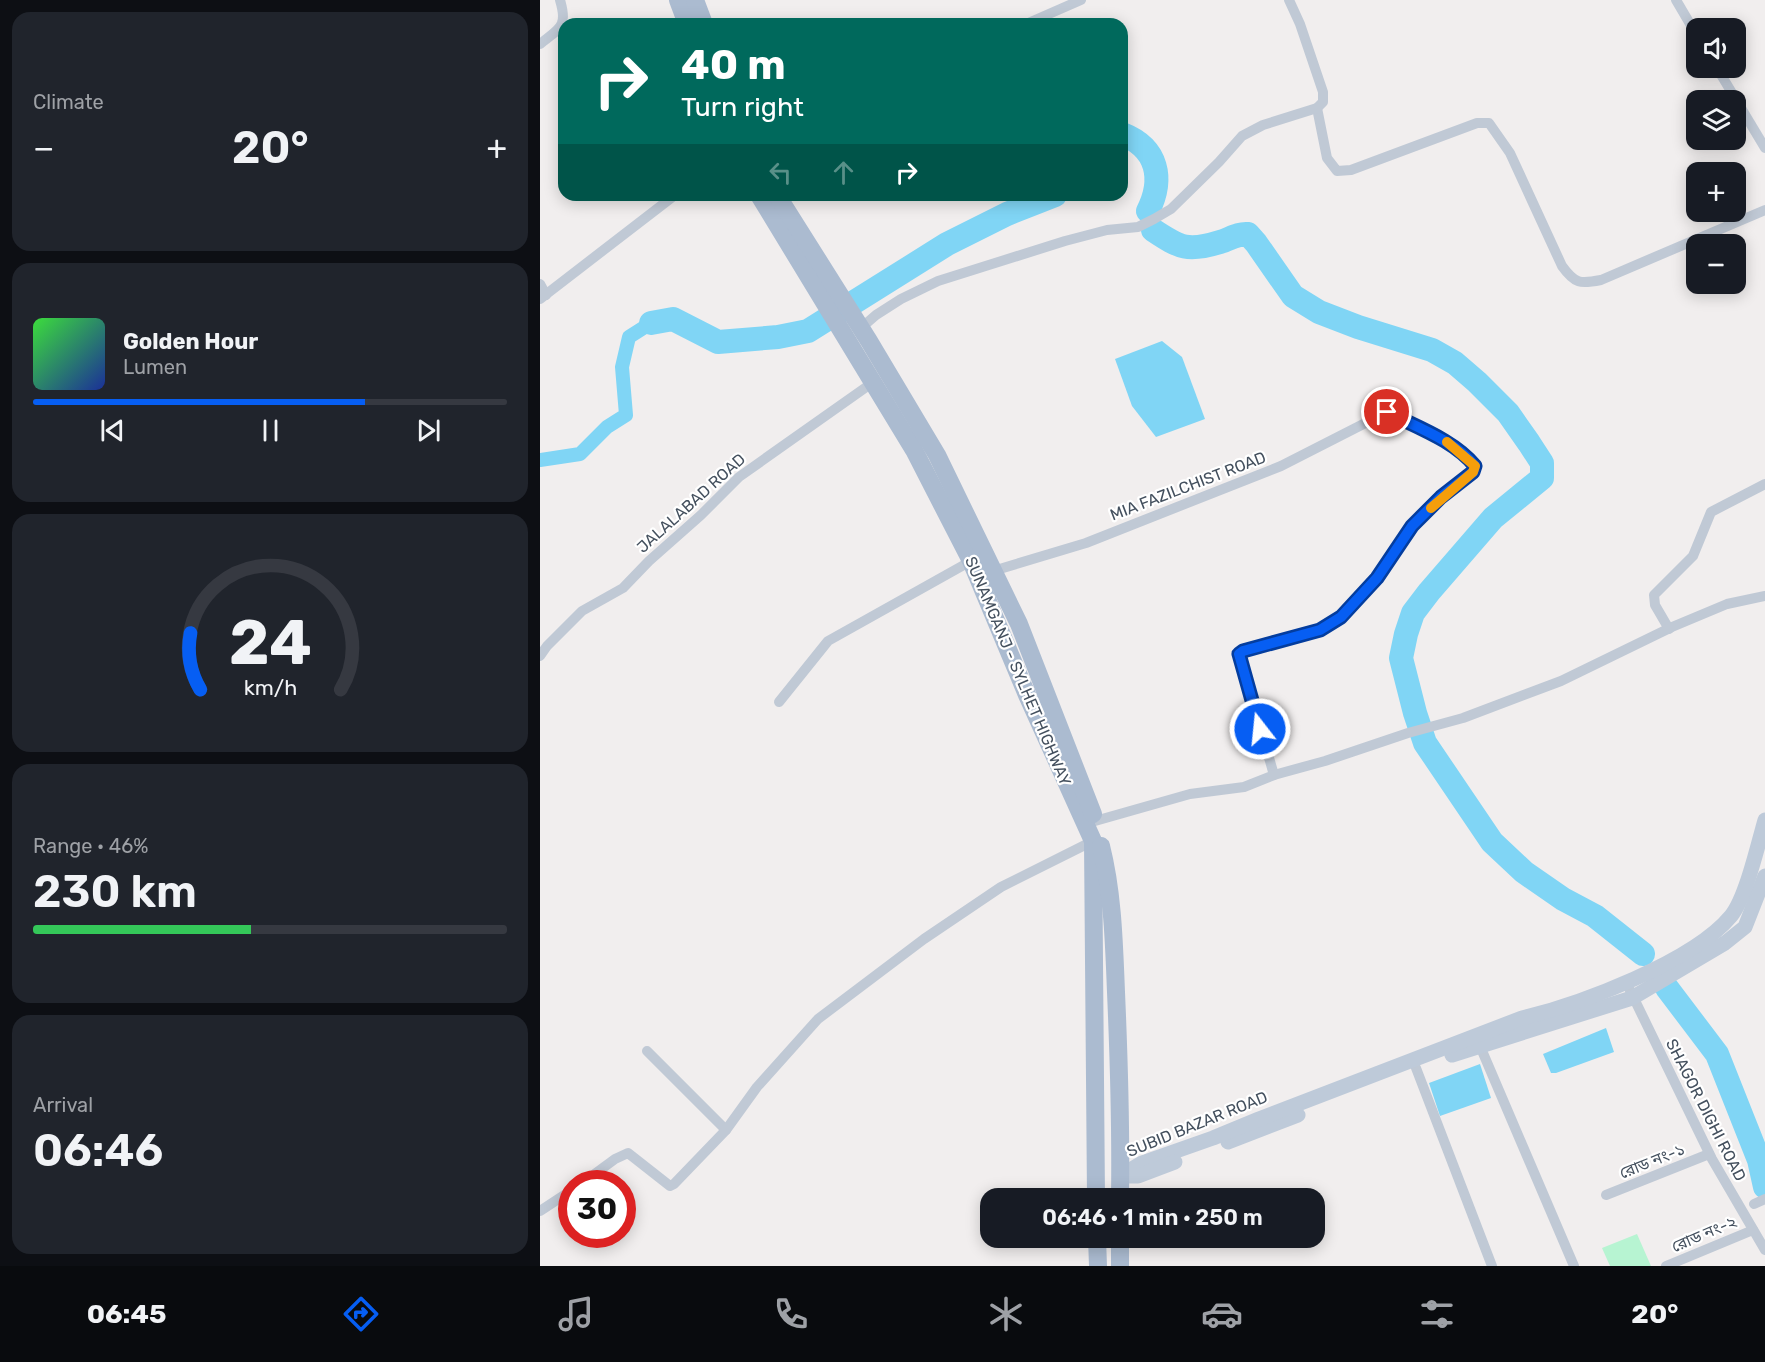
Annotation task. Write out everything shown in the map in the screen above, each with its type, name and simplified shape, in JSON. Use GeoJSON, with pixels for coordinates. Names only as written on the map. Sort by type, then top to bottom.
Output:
{"type":"FeatureCollection","features":[{"type":"Feature","properties":{"kind":"main road"},"geometry":{"type":"LineString","coordinates":[[678,0],[685,18]]}},
{"type":"Feature","properties":{"kind":"main road"},"geometry":{"type":"LineString","coordinates":[[695,0],[702,18]]}},
{"type":"Feature","properties":{"kind":"main road","name":"SUNAMGANJ - SYLHET HIGHWAY"},"geometry":{"type":"LineString","coordinates":[[763,201],[818,277],[937,455],[1019,624],[1095,821],[1106,867],[1114,950],[1121,1099],[1120,1188]]}},
{"type":"Feature","properties":{"kind":"main road","name":"SUNAMGANJ - SYLHET HIGHWAY"},"geometry":{"type":"LineString","coordinates":[[780,201],[818,277]]}},
{"type":"Feature","properties":{"kind":"main road","name":"SUNAMGANJ - SYLHET HIGHWAY"},"geometry":{"type":"LineString","coordinates":[[854,333],[872,383],[914,450],[971,561],[1027,695],[1093,841],[1096,1188]]}},
{"type":"Feature","properties":{"kind":"main road","name":"SUBID BAZAR ROAD"},"geometry":{"type":"LineString","coordinates":[[1120,1176],[1142,1163],[1213,1138],[1522,1018],[1554,1010],[1626,982],[1674,958],[1707,939],[1732,915],[1744,888],[1765,820]]}},
{"type":"Feature","properties":{"kind":"main road","name":"SUBID BAZAR ROAD"},"geometry":{"type":"LineString","coordinates":[[1120,1176],[1138,1176],[1416,1068],[1632,998],[1725,943],[1745,927],[1765,876]]}},
{"type":"Feature","properties":{"kind":"main road"},"geometry":{"type":"LineString","coordinates":[[1097,1248],[1098,1266]]}},
{"type":"Feature","properties":{"kind":"main road"},"geometry":{"type":"LineString","coordinates":[[1120,1248],[1120,1266]]}},
{"type":"Feature","properties":{"kind":"street"},"geometry":{"type":"LineString","coordinates":[[560,0],[564,18]]}},
{"type":"Feature","properties":{"kind":"street"},"geometry":{"type":"LineString","coordinates":[[1040,18],[1081,0]]}},
{"type":"Feature","properties":{"kind":"street"},"geometry":{"type":"LineString","coordinates":[[854,333],[901,299],[938,281],[1065,241],[1107,231],[1138,227],[1171,209],[1242,136],[1263,125],[1317,108],[1323,102],[1323,92],[1300,24],[1289,0]]}},
{"type":"Feature","properties":{"kind":"street"},"geometry":{"type":"LineString","coordinates":[[1676,0],[1687,18]]}},
{"type":"Feature","properties":{"kind":"street"},"geometry":{"type":"LineString","coordinates":[[540,44],[558,30]]}},
{"type":"Feature","properties":{"kind":"street"},"geometry":{"type":"LineString","coordinates":[[1723,78],[1765,148]]}},
{"type":"Feature","properties":{"kind":"street"},"geometry":{"type":"LineString","coordinates":[[1317,108],[1327,158],[1337,171],[1351,170],[1477,123],[1489,123],[1510,153],[1562,266],[1570,278],[1584,284],[1601,280],[1765,210]]}},
{"type":"Feature","properties":{"kind":"street"},"geometry":{"type":"LineString","coordinates":[[540,284],[543,297],[667,201]]}},
{"type":"Feature","properties":{"kind":"street","name":"JALALABAD ROAD"},"geometry":{"type":"LineString","coordinates":[[540,656],[582,611],[623,588],[738,477],[872,383]]}},
{"type":"Feature","properties":{"kind":"street","name":"MIA FAZILCHIST ROAD"},"geometry":{"type":"LineString","coordinates":[[993,571],[1086,543],[1281,466],[1387,412],[1447,442],[1475,466],[1473,472],[1441,497],[1412,526],[1377,578],[1341,617],[1320,630],[1239,654],[1274,775]]}},
{"type":"Feature","properties":{"kind":"street"},"geometry":{"type":"LineString","coordinates":[[1669,629],[1655,605],[1654,595],[1693,556],[1711,512],[1765,484]]}},
{"type":"Feature","properties":{"kind":"street"},"geometry":{"type":"LineString","coordinates":[[779,702],[828,641],[971,561]]}},
{"type":"Feature","properties":{"kind":"street"},"geometry":{"type":"LineString","coordinates":[[1095,821],[1190,794],[1244,788],[1274,775],[1464,718],[1561,681],[1727,604],[1765,596]]}},
{"type":"Feature","properties":{"kind":"street"},"geometry":{"type":"LineString","coordinates":[[600,1170],[628,1153],[670,1186],[674,1184],[726,1130],[757,1087],[818,1019],[924,939],[1002,887],[1093,841]]}},
{"type":"Feature","properties":{"kind":"street","name":"SHAGOR DIGHI ROAD"},"geometry":{"type":"LineString","coordinates":[[1626,982],[1709,1154],[1765,1250]]}},
{"type":"Feature","properties":{"kind":"street"},"geometry":{"type":"LineString","coordinates":[[1480,1046],[1574,1266]]}},
{"type":"Feature","properties":{"kind":"street"},"geometry":{"type":"LineString","coordinates":[[647,1051],[726,1130]]}},
{"type":"Feature","properties":{"kind":"street"},"geometry":{"type":"LineString","coordinates":[[1416,1068],[1492,1266]]}},
{"type":"Feature","properties":{"kind":"street","name":"রোড নং-১"},"geometry":{"type":"LineString","coordinates":[[1606,1195],[1709,1154]]}},
{"type":"Feature","properties":{"kind":"street"},"geometry":{"type":"LineString","coordinates":[[540,1211],[558,1199]]}},
{"type":"Feature","properties":{"kind":"street"},"geometry":{"type":"LineString","coordinates":[[1754,1204],[1765,1199]]}},
{"type":"Feature","properties":{"kind":"street","name":"রোড নং-২"},"geometry":{"type":"LineString","coordinates":[[1666,1266],[1753,1230]]}},
{"type":"Feature","properties":{"kind":"green space"},"geometry":{"type":"Polygon","coordinates":[[[1637,1234],[1651,1266],[1610,1266],[1602,1248],[1637,1234]]]}},
{"type":"Feature","properties":{"kind":"water"},"geometry":{"type":"Polygon","coordinates":[[[1162,341],[1182,357],[1205,419],[1156,437],[1132,406],[1115,359],[1162,341]]]}},
{"type":"Feature","properties":{"kind":"water"},"geometry":{"type":"Polygon","coordinates":[[[1606,1028],[1614,1052],[1551,1073],[1543,1054],[1606,1028]]]}},
{"type":"Feature","properties":{"kind":"water"},"geometry":{"type":"Polygon","coordinates":[[[1480,1064],[1491,1098],[1440,1116],[1429,1083],[1480,1064]]]}},
{"type":"Feature","properties":{"kind":"waterway"},"geometry":{"type":"LineString","coordinates":[[1128,137],[1144,147],[1154,166],[1156,187],[1148,211]]}},
{"type":"Feature","properties":{"kind":"waterway"},"geometry":{"type":"LineString","coordinates":[[651,323],[673,319],[718,342],[778,337],[808,331],[947,244],[1007,214],[1040,201]]}},
{"type":"Feature","properties":{"kind":"waterway"},"geometry":{"type":"LineString","coordinates":[[1153,230],[1170,241],[1192,247],[1209,245],[1237,235],[1248,234],[1293,296],[1319,312],[1432,350],[1455,363],[1508,413],[1529,443],[1542,463],[1542,478],[1493,518],[1429,592],[1413,613],[1401,658],[1425,743],[1492,842],[1524,872],[1563,899],[1595,916],[1643,954]]}},
{"type":"Feature","properties":{"kind":"waterway"},"geometry":{"type":"LineString","coordinates":[[540,460],[580,454],[607,427],[626,415],[622,367],[629,337],[651,323]]}},
{"type":"Feature","properties":{"kind":"waterway"},"geometry":{"type":"LineString","coordinates":[[1667,988],[1717,1054],[1759,1160],[1765,1187]]}},
{"type":"Feature","properties":{"kind":"slow traffic"},"geometry":{"type":"LineString","coordinates":[[1431,508],[1441,497],[1473,472],[1475,466],[1447,442]]}},
{"type":"Feature","properties":{"kind":"route"},"geometry":{"type":"LineString","coordinates":[[1260,729],[1239,654],[1320,630],[1341,617],[1377,578],[1412,526],[1441,497],[1473,472],[1475,466],[1470,460],[1447,442],[1387,412]]}}]}
